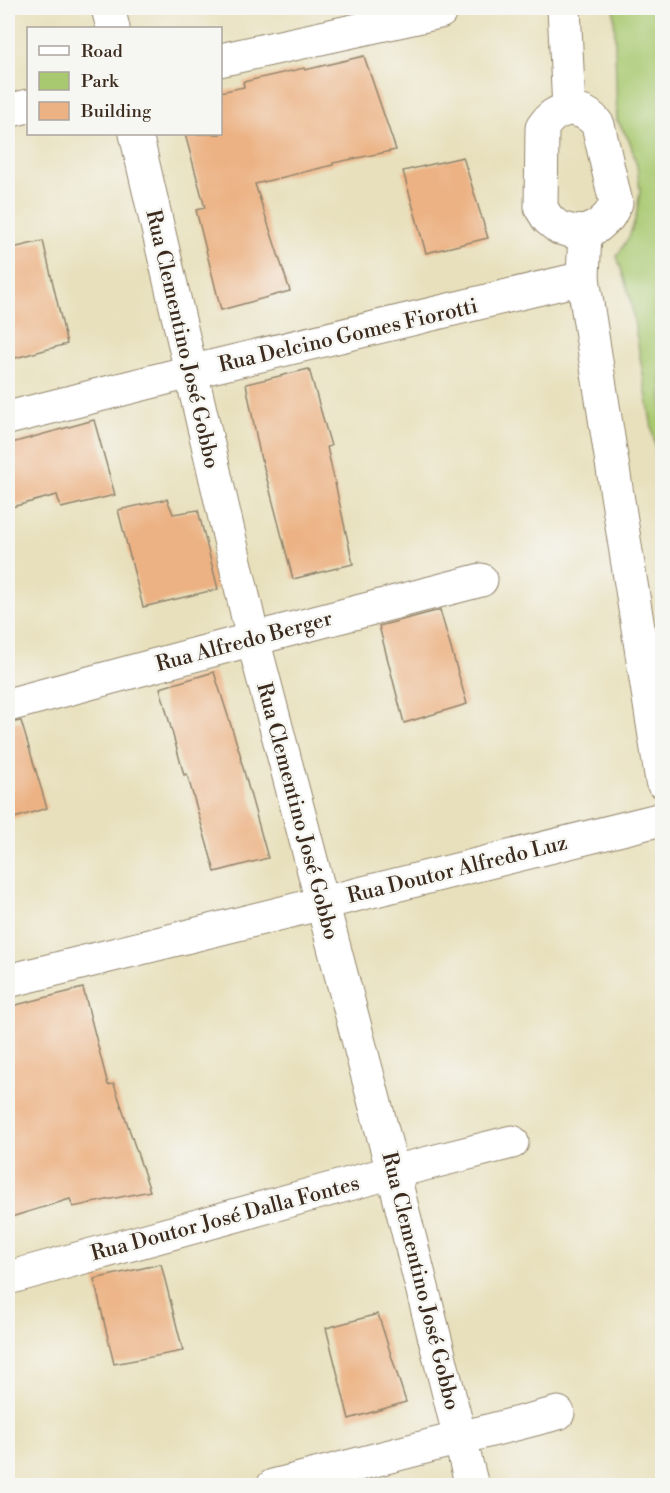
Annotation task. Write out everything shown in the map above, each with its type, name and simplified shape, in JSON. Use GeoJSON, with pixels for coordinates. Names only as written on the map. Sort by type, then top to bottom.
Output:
{"type":"FeatureCollection","features":[{"type":"Feature","properties":{"kind":"street"},"geometry":{"type":"LineString","coordinates":[[108,8],[113,27]]}},
{"type":"Feature","properties":{"kind":"street"},"geometry":{"type":"LineString","coordinates":[[564,8],[570,109]]}},
{"type":"Feature","properties":{"kind":"street"},"geometry":{"type":"LineString","coordinates":[[222,60],[440,12]]}},
{"type":"Feature","properties":{"kind":"street"},"geometry":{"type":"LineString","coordinates":[[8,111],[27,106]]}},
{"type":"Feature","properties":{"kind":"street"},"geometry":{"type":"LineString","coordinates":[[570,109],[581,111],[591,116],[598,125],[616,203],[609,216],[598,226],[585,232],[559,228],[548,219],[541,208],[542,128],[558,111],[570,109]]}},
{"type":"Feature","properties":{"kind":"street","name":"Rua Clementino José Gobbo"},"geometry":{"type":"LineString","coordinates":[[136,135],[253,639],[393,1172],[472,1485]]}},
{"type":"Feature","properties":{"kind":"street"},"geometry":{"type":"LineString","coordinates":[[585,232],[583,278],[663,781]]}},
{"type":"Feature","properties":{"kind":"street","name":"Rua Delcino Gomes Fiorotti"},"geometry":{"type":"LineString","coordinates":[[8,418],[583,278]]}},
{"type":"Feature","properties":{"kind":"street","name":"Rua Alfredo Berger"},"geometry":{"type":"LineString","coordinates":[[8,705],[481,580]]}},
{"type":"Feature","properties":{"kind":"street","name":"Rua Doutor Alfredo Luz"},"geometry":{"type":"LineString","coordinates":[[8,981],[663,819]]}},
{"type":"Feature","properties":{"kind":"street","name":"Rua Doutor José Dalla Fontes"},"geometry":{"type":"LineString","coordinates":[[8,1278],[393,1172],[512,1142]]}},
{"type":"Feature","properties":{"kind":"street"},"geometry":{"type":"LineString","coordinates":[[273,1485],[558,1413]]}},
{"type":"Feature","properties":{"kind":"green space"},"geometry":{"type":"Polygon","coordinates":[[[614,8],[662,8],[662,488],[630,297],[617,256],[629,237],[636,217],[640,191],[637,166],[630,142],[617,120],[614,8]]]}},
{"type":"Feature","properties":{"kind":"building"},"geometry":{"type":"Polygon","coordinates":[[[364,56],[396,150],[333,163],[333,165],[255,184],[290,291],[221,310],[196,210],[205,208],[185,135],[222,135],[222,92],[244,87],[243,82],[304,68],[305,70],[364,56]]]}},
{"type":"Feature","properties":{"kind":"building"},"geometry":{"type":"Polygon","coordinates":[[[463,157],[488,238],[426,253],[403,171],[463,157]]]}},
{"type":"Feature","properties":{"kind":"building"},"geometry":{"type":"Polygon","coordinates":[[[43,241],[67,344],[8,360],[8,249],[43,241]]]}},
{"type":"Feature","properties":{"kind":"building"},"geometry":{"type":"Polygon","coordinates":[[[309,369],[331,446],[327,447],[353,564],[293,579],[261,460],[246,384],[309,369]]]}},
{"type":"Feature","properties":{"kind":"building"},"geometry":{"type":"Polygon","coordinates":[[[94,420],[115,495],[61,508],[57,495],[8,508],[8,444],[94,420]]]}},
{"type":"Feature","properties":{"kind":"building"},"geometry":{"type":"Polygon","coordinates":[[[167,499],[173,514],[198,510],[218,589],[143,607],[118,510],[167,499]]]}},
{"type":"Feature","properties":{"kind":"building"},"geometry":{"type":"Polygon","coordinates":[[[440,610],[467,704],[404,723],[379,626],[440,610]]]}},
{"type":"Feature","properties":{"kind":"building"},"geometry":{"type":"Polygon","coordinates":[[[214,672],[241,757],[268,858],[215,872],[187,774],[184,775],[160,688],[214,672]]]}},
{"type":"Feature","properties":{"kind":"building"},"geometry":{"type":"Polygon","coordinates":[[[21,721],[47,808],[8,820],[8,723],[21,721]]]}},
{"type":"Feature","properties":{"kind":"building"},"geometry":{"type":"Polygon","coordinates":[[[83,988],[108,1085],[114,1084],[150,1191],[73,1207],[70,1199],[8,1218],[8,1007],[83,988]]]}},
{"type":"Feature","properties":{"kind":"building"},"geometry":{"type":"Polygon","coordinates":[[[161,1264],[183,1351],[114,1364],[94,1279],[161,1264]]]}},
{"type":"Feature","properties":{"kind":"building"},"geometry":{"type":"Polygon","coordinates":[[[378,1314],[406,1402],[349,1419],[326,1328],[378,1314]]]}}]}
